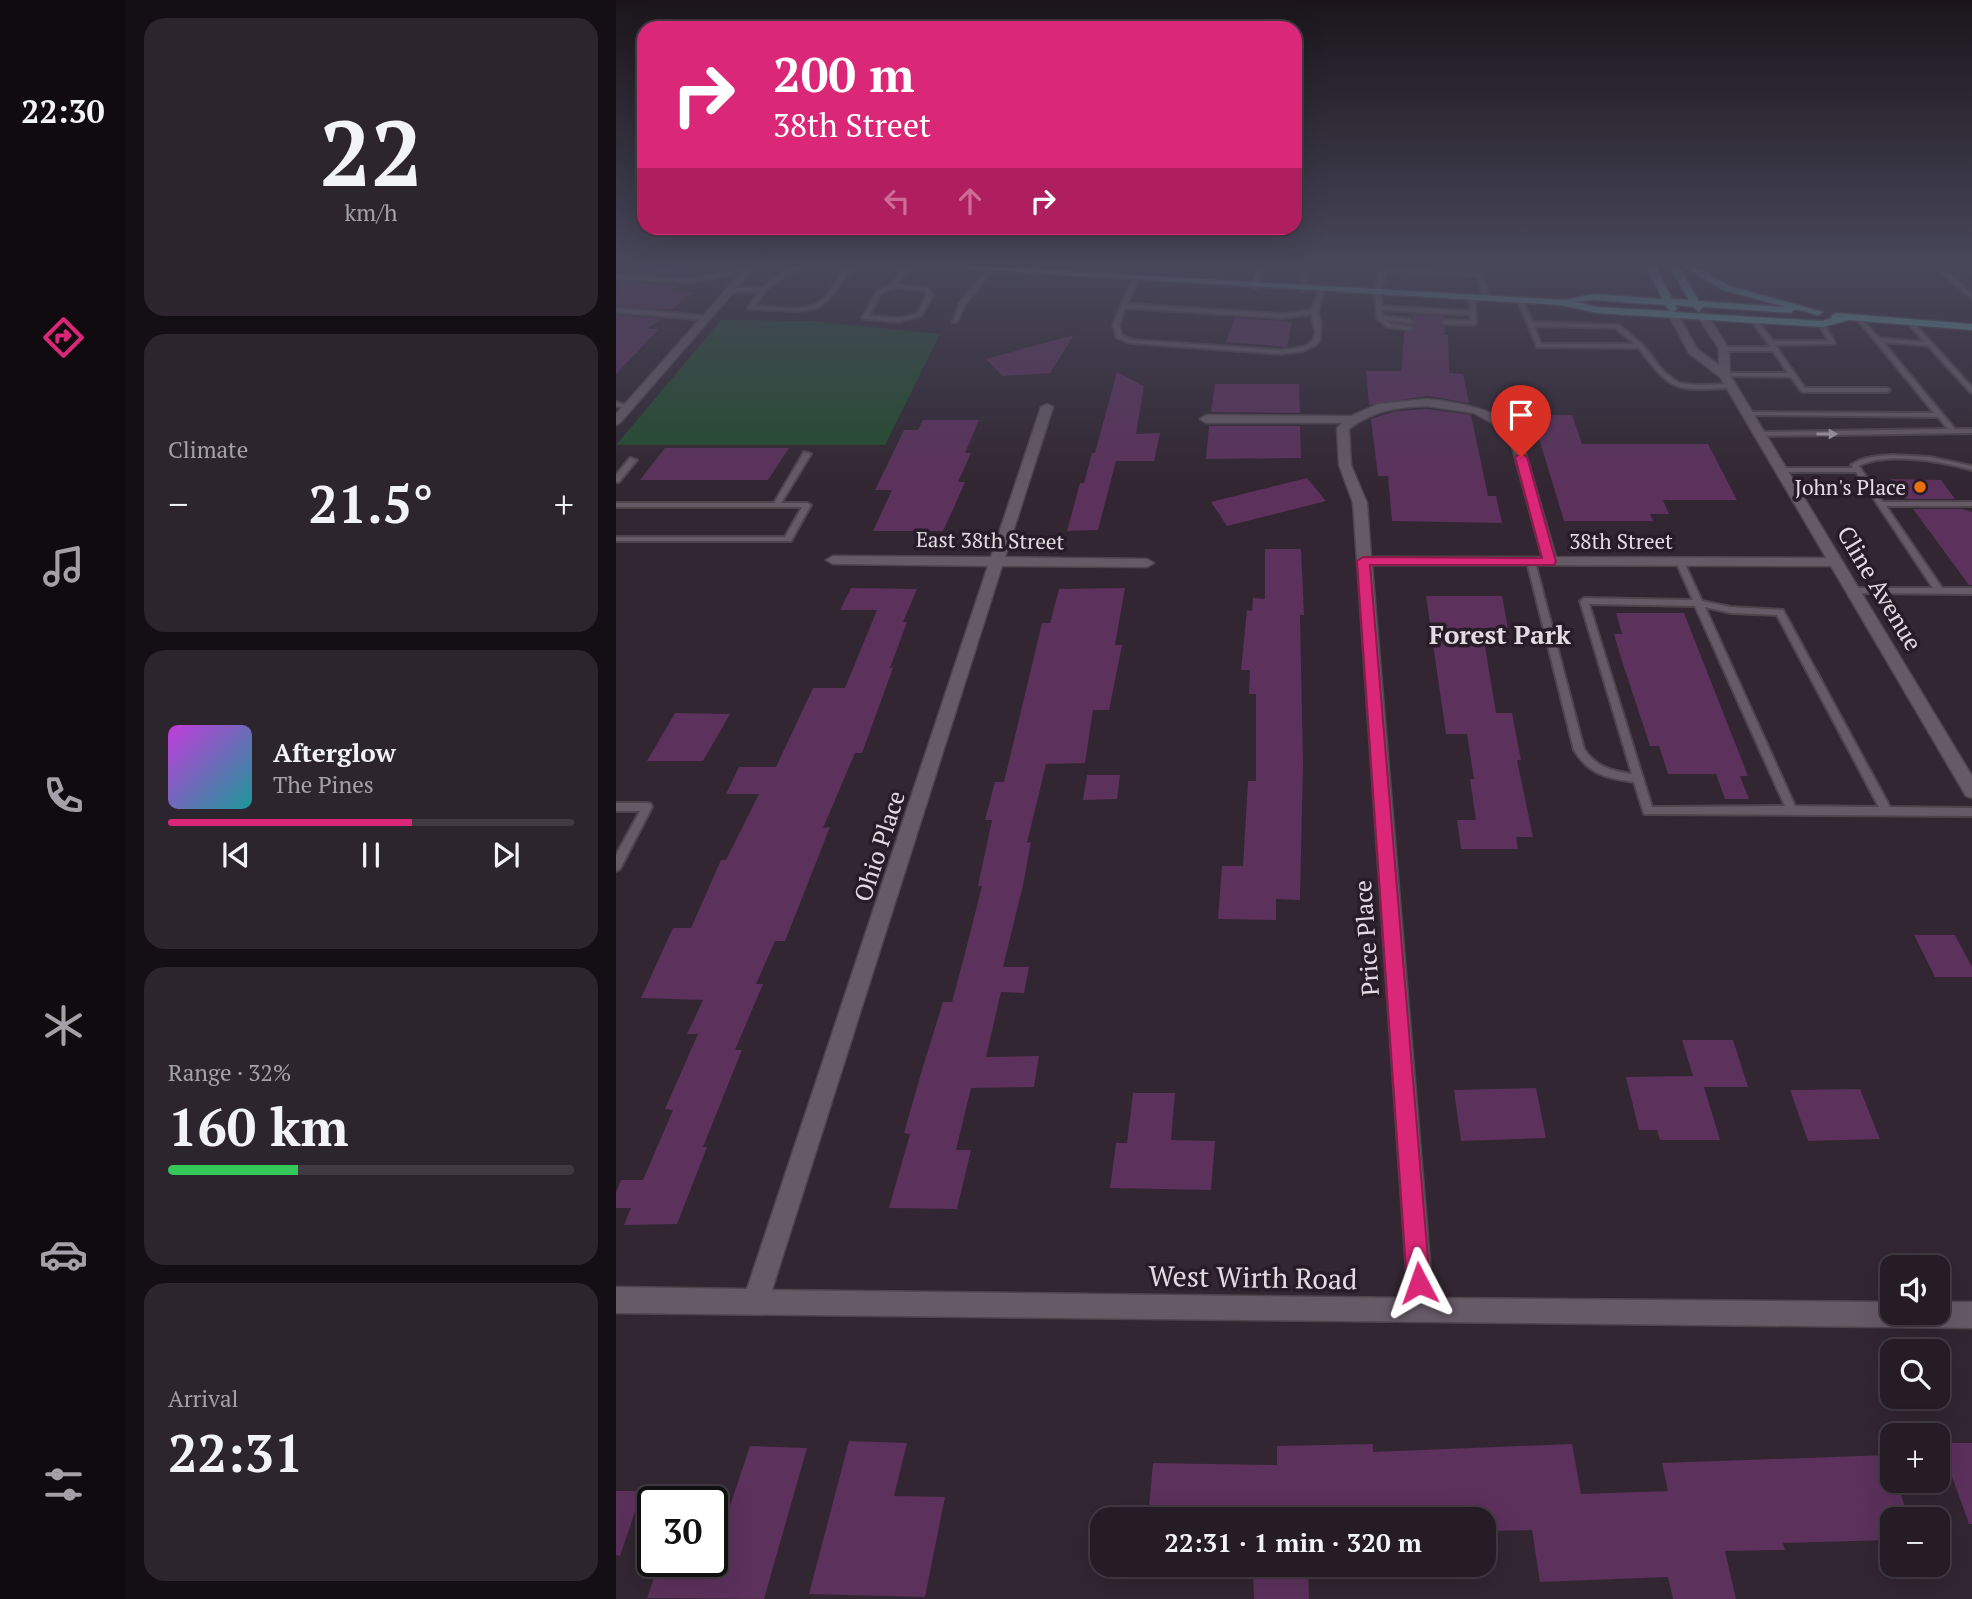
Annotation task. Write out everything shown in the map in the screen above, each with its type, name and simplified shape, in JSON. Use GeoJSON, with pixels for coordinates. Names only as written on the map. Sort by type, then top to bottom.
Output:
{"type":"FeatureCollection","features":[{"type":"Feature","properties":{"kind":"street"},"geometry":{"type":"LineString","coordinates":[[616,421],[687,340]]}},
{"type":"Feature","properties":{"kind":"street","name":"Cline Avenue"},"geometry":{"type":"LineString","coordinates":[[1687,340],[1693,351],[1724,375],[1970,783]]}},
{"type":"Feature","properties":{"kind":"street"},"geometry":{"type":"LineString","coordinates":[[1718,340],[1724,349],[1724,375]]}},
{"type":"Feature","properties":{"kind":"street"},"geometry":{"type":"LineString","coordinates":[[1206,419],[1350,419],[1368,411],[1418,403],[1464,407],[1503,420],[1514,430],[1550,562]]}},
{"type":"Feature","properties":{"kind":"street","name":"Ohio Place"},"geometry":{"type":"LineString","coordinates":[[756,1300],[1047,407]]}},
{"type":"Feature","properties":{"kind":"street","name":"Price Place"},"geometry":{"type":"LineString","coordinates":[[1350,419],[1343,428],[1345,465],[1360,503],[1421,1311]]}},
{"type":"Feature","properties":{"kind":"street","name":"East 38th Street"},"geometry":{"type":"LineString","coordinates":[[833,560],[1147,563]]}},
{"type":"Feature","properties":{"kind":"street","name":"38th Street"},"geometry":{"type":"LineString","coordinates":[[1363,561],[1836,562]]}},
{"type":"Feature","properties":{"kind":"street","name":"West Wirth Road"},"geometry":{"type":"LineString","coordinates":[[616,1300],[1972,1315]]}},
{"type":"Feature","properties":{"kind":"lane"},"geometry":{"type":"LineString","coordinates":[[1126,340],[1281,352],[1305,351],[1317,340]]}},
{"type":"Feature","properties":{"kind":"lane"},"geometry":{"type":"LineString","coordinates":[[1536,340],[1539,346],[1641,346]]}},
{"type":"Feature","properties":{"kind":"lane"},"geometry":{"type":"LineString","coordinates":[[1633,340],[1641,346],[1666,382],[1682,387],[1731,386]]}},
{"type":"Feature","properties":{"kind":"lane"},"geometry":{"type":"LineString","coordinates":[[1768,340],[1803,390],[1887,390]]}},
{"type":"Feature","properties":{"kind":"lane"},"geometry":{"type":"LineString","coordinates":[[1724,349],[1832,343],[1830,340]]}},
{"type":"Feature","properties":{"kind":"lane"},"geometry":{"type":"LineString","coordinates":[[1878,340],[1929,344]]}},
{"type":"Feature","properties":{"kind":"lane"},"geometry":{"type":"LineString","coordinates":[[1878,340],[1953,431]]}},
{"type":"Feature","properties":{"kind":"lane"},"geometry":{"type":"LineString","coordinates":[[1925,340],[1972,391]]}},
{"type":"Feature","properties":{"kind":"lane"},"geometry":{"type":"LineString","coordinates":[[1724,375],[1793,375]]}},
{"type":"Feature","properties":{"kind":"lane"},"geometry":{"type":"LineString","coordinates":[[616,404],[628,407]]}},
{"type":"Feature","properties":{"kind":"lane"},"geometry":{"type":"LineString","coordinates":[[1747,414],[1940,415]]}},
{"type":"Feature","properties":{"kind":"lane"},"geometry":{"type":"LineString","coordinates":[[1759,433],[1943,434],[1972,431]]}},
{"type":"Feature","properties":{"kind":"lane"},"geometry":{"type":"LineString","coordinates":[[776,505],[807,454]]}},
{"type":"Feature","properties":{"kind":"lane"},"geometry":{"type":"LineString","coordinates":[[1940,591],[1854,465],[1867,459],[1940,460],[1972,468]]}},
{"type":"Feature","properties":{"kind":"lane"},"geometry":{"type":"LineString","coordinates":[[616,481],[633,460]]}},
{"type":"Feature","properties":{"kind":"lane"},"geometry":{"type":"LineString","coordinates":[[1781,470],[1857,470]]}},
{"type":"Feature","properties":{"kind":"lane"},"geometry":{"type":"LineString","coordinates":[[1880,504],[1972,504]]}},
{"type":"Feature","properties":{"kind":"lane"},"geometry":{"type":"LineString","coordinates":[[616,505],[807,505],[788,539],[616,540]]}},
{"type":"Feature","properties":{"kind":"lane"},"geometry":{"type":"LineString","coordinates":[[1531,562],[1579,750],[1585,762],[1595,769],[1638,779]]}},
{"type":"Feature","properties":{"kind":"lane"},"geometry":{"type":"LineString","coordinates":[[1680,562],[1792,810]]}},
{"type":"Feature","properties":{"kind":"lane"},"geometry":{"type":"LineString","coordinates":[[1854,591],[1972,591]]}},
{"type":"Feature","properties":{"kind":"lane"},"geometry":{"type":"LineString","coordinates":[[1886,810],[1780,612],[1731,610],[1698,603],[1584,601],[1648,811],[1972,811]]}},
{"type":"Feature","properties":{"kind":"lane"},"geometry":{"type":"LineString","coordinates":[[616,807],[647,807],[616,866]]}},
{"type":"Feature","properties":{"kind":"green space"},"geometry":{"type":"Polygon","coordinates":[[[705,340],[937,340],[885,445],[616,445],[705,340]]]}},
{"type":"Feature","properties":{"kind":"building"},"geometry":{"type":"Polygon","coordinates":[[[616,340],[649,340],[616,374],[616,340]]]}},
{"type":"Feature","properties":{"kind":"building"},"geometry":{"type":"Polygon","coordinates":[[[1057,340],[1071,340],[1050,373],[1002,376],[986,359],[1057,340]]]}},
{"type":"Feature","properties":{"kind":"building"},"geometry":{"type":"Polygon","coordinates":[[[1227,340],[1288,340],[1287,347],[1226,342],[1227,340]]]}},
{"type":"Feature","properties":{"kind":"building"},"geometry":{"type":"Polygon","coordinates":[[[1403,340],[1448,340],[1449,373],[1463,374],[1469,403],[1427,396],[1369,405],[1366,371],[1401,371],[1403,340]]]}},
{"type":"Feature","properties":{"kind":"building"},"geometry":{"type":"Polygon","coordinates":[[[1117,372],[1144,386],[1136,434],[1160,433],[1154,461],[1116,461],[1098,530],[1067,531],[1080,483],[1084,483],[1092,453],[1095,453],[1117,372]]]}},
{"type":"Feature","properties":{"kind":"building"},"geometry":{"type":"Polygon","coordinates":[[[1215,384],[1299,384],[1300,413],[1211,412],[1215,384]]]}},
{"type":"Feature","properties":{"kind":"building"},"geometry":{"type":"Polygon","coordinates":[[[1427,409],[1471,415],[1488,496],[1496,496],[1502,523],[1392,521],[1388,476],[1378,476],[1371,419],[1396,411],[1427,409]]]}},
{"type":"Feature","properties":{"kind":"building"},"geometry":{"type":"Polygon","coordinates":[[[1532,415],[1572,415],[1582,444],[1708,444],[1737,500],[1663,500],[1669,514],[1650,514],[1653,521],[1564,521],[1532,415]]]}},
{"type":"Feature","properties":{"kind":"building"},"geometry":{"type":"Polygon","coordinates":[[[923,420],[979,420],[965,453],[971,453],[958,482],[965,482],[955,505],[943,531],[873,531],[892,490],[875,490],[904,430],[918,430],[923,420]]]}},
{"type":"Feature","properties":{"kind":"building"},"geometry":{"type":"Polygon","coordinates":[[[1209,426],[1300,426],[1301,458],[1206,459],[1209,426]]]}},
{"type":"Feature","properties":{"kind":"building"},"geometry":{"type":"Polygon","coordinates":[[[665,448],[789,448],[768,480],[640,480],[665,448]]]}},
{"type":"Feature","properties":{"kind":"building"},"geometry":{"type":"Polygon","coordinates":[[[1307,478],[1326,501],[1227,526],[1211,502],[1307,478]]]}},
{"type":"Feature","properties":{"kind":"building","name":"John's Place"},"geometry":{"type":"Polygon","coordinates":[[[1891,479],[1941,480],[1955,499],[1906,499],[1891,479]]]}},
{"type":"Feature","properties":{"kind":"building"},"geometry":{"type":"Polygon","coordinates":[[[1913,509],[1962,509],[1972,512],[1972,585],[1969,585],[1913,509]]]}},
{"type":"Feature","properties":{"kind":"building"},"geometry":{"type":"Polygon","coordinates":[[[1265,549],[1301,549],[1304,615],[1300,615],[1303,763],[1300,900],[1276,899],[1276,920],[1218,919],[1222,866],[1243,866],[1248,781],[1256,781],[1256,694],[1249,694],[1250,670],[1241,670],[1247,610],[1252,611],[1253,598],[1265,599],[1265,549]]]}},
{"type":"Feature","properties":{"kind":"building"},"geometry":{"type":"Polygon","coordinates":[[[851,588],[917,589],[903,622],[907,622],[890,668],[893,668],[862,753],[855,753],[823,828],[830,827],[785,941],[775,941],[756,984],[763,984],[735,1050],[742,1050],[703,1147],[707,1147],[677,1224],[624,1225],[631,1208],[616,1208],[616,1192],[621,1180],[643,1180],[673,1110],[665,1109],[698,1034],[687,1034],[703,1000],[641,998],[673,928],[691,928],[721,860],[726,860],[759,794],[726,794],[739,767],[776,767],[813,688],[845,688],[877,610],[840,610],[851,588]]]}},
{"type":"Feature","properties":{"kind":"building"},"geometry":{"type":"Polygon","coordinates":[[[1125,588],[1115,645],[1122,645],[1109,710],[1093,710],[1085,763],[1046,764],[1027,843],[1031,842],[1023,885],[1003,967],[1029,967],[1024,993],[1001,992],[986,1057],[1039,1056],[1034,1087],[971,1088],[956,1150],[971,1150],[957,1209],[889,1208],[910,1134],[904,1133],[922,1070],[943,1002],[952,1002],[964,957],[982,886],[978,886],[992,820],[985,820],[995,782],[1004,782],[1042,623],[1050,623],[1059,589],[1125,588]]]}},
{"type":"Feature","properties":{"kind":"building"},"geometry":{"type":"Polygon","coordinates":[[[1426,596],[1502,596],[1508,628],[1482,628],[1496,713],[1512,713],[1521,760],[1517,760],[1533,837],[1516,837],[1518,849],[1461,849],[1457,820],[1476,820],[1470,779],[1474,779],[1467,734],[1446,734],[1426,596]]]}},
{"type":"Feature","properties":{"kind":"building"},"geometry":{"type":"Polygon","coordinates":[[[1616,613],[1684,613],[1748,776],[1740,776],[1749,799],[1725,799],[1716,774],[1668,774],[1659,746],[1650,746],[1621,658],[1614,634],[1622,634],[1616,613]]]}},
{"type":"Feature","properties":{"kind":"building"},"geometry":{"type":"Polygon","coordinates":[[[675,713],[730,714],[703,761],[647,761],[675,713]]]}},
{"type":"Feature","properties":{"kind":"building"},"geometry":{"type":"Polygon","coordinates":[[[1087,775],[1120,775],[1117,799],[1083,800],[1087,775]]]}},
{"type":"Feature","properties":{"kind":"building"},"geometry":{"type":"Polygon","coordinates":[[[1914,935],[1955,935],[1972,967],[1972,977],[1935,977],[1914,935]]]}},
{"type":"Feature","properties":{"kind":"building"},"geometry":{"type":"Polygon","coordinates":[[[1682,1040],[1733,1040],[1748,1087],[1704,1087],[1720,1140],[1660,1140],[1657,1130],[1639,1130],[1626,1077],[1693,1076],[1682,1040]]]}},
{"type":"Feature","properties":{"kind":"building"},"geometry":{"type":"Polygon","coordinates":[[[1536,1088],[1546,1138],[1461,1141],[1454,1090],[1536,1088]]]}},
{"type":"Feature","properties":{"kind":"building"},"geometry":{"type":"Polygon","coordinates":[[[1860,1089],[1880,1139],[1808,1141],[1790,1090],[1860,1089]]]}},
{"type":"Feature","properties":{"kind":"building"},"geometry":{"type":"Polygon","coordinates":[[[1133,1093],[1175,1093],[1171,1140],[1215,1141],[1211,1190],[1110,1188],[1116,1143],[1127,1143],[1133,1093]]]}},
{"type":"Feature","properties":{"kind":"building"},"geometry":{"type":"Polygon","coordinates":[[[849,1441],[907,1443],[894,1496],[945,1497],[925,1597],[809,1594],[849,1441]]]}},
{"type":"Feature","properties":{"kind":"building"},"geometry":{"type":"Polygon","coordinates":[[[1950,1443],[1972,1443],[1972,1524],[1969,1524],[1950,1471],[1950,1443]]]}},
{"type":"Feature","properties":{"kind":"building"},"geometry":{"type":"Polygon","coordinates":[[[1373,1444],[1373,1452],[1572,1444],[1581,1494],[1668,1491],[1662,1463],[1880,1455],[1880,1493],[1900,1493],[1905,1507],[1880,1507],[1880,1540],[1783,1543],[1785,1550],[1725,1551],[1736,1599],[1673,1599],[1668,1577],[1540,1582],[1532,1530],[1496,1531],[1496,1507],[1149,1507],[1153,1463],[1277,1465],[1277,1446],[1373,1444]]]}},
{"type":"Feature","properties":{"kind":"building"},"geometry":{"type":"Polygon","coordinates":[[[750,1446],[807,1448],[764,1599],[647,1598],[654,1577],[728,1577],[730,1506],[750,1446]]]}},
{"type":"Feature","properties":{"kind":"building"},"geometry":{"type":"Polygon","coordinates":[[[616,1491],[637,1491],[637,1506],[620,1556],[616,1555],[616,1491]]]}},
{"type":"Feature","properties":{"kind":"building"},"geometry":{"type":"Polygon","coordinates":[[[1253,1577],[1308,1577],[1309,1599],[1254,1599],[1253,1577]]]}},
{"type":"Feature","properties":{"kind":"place","name":"John's Place"},"geometry":{"type":"Point","coordinates":[1920,487]}},
{"type":"Feature","properties":{"kind":"district","name":"Forest Park"},"geometry":{"type":"Point","coordinates":[1500,634]}},
{"type":"Feature","properties":{"kind":"route"},"geometry":{"type":"LineString","coordinates":[[1419,1283],[1363,561],[1550,562],[1521,457]]}}]}
